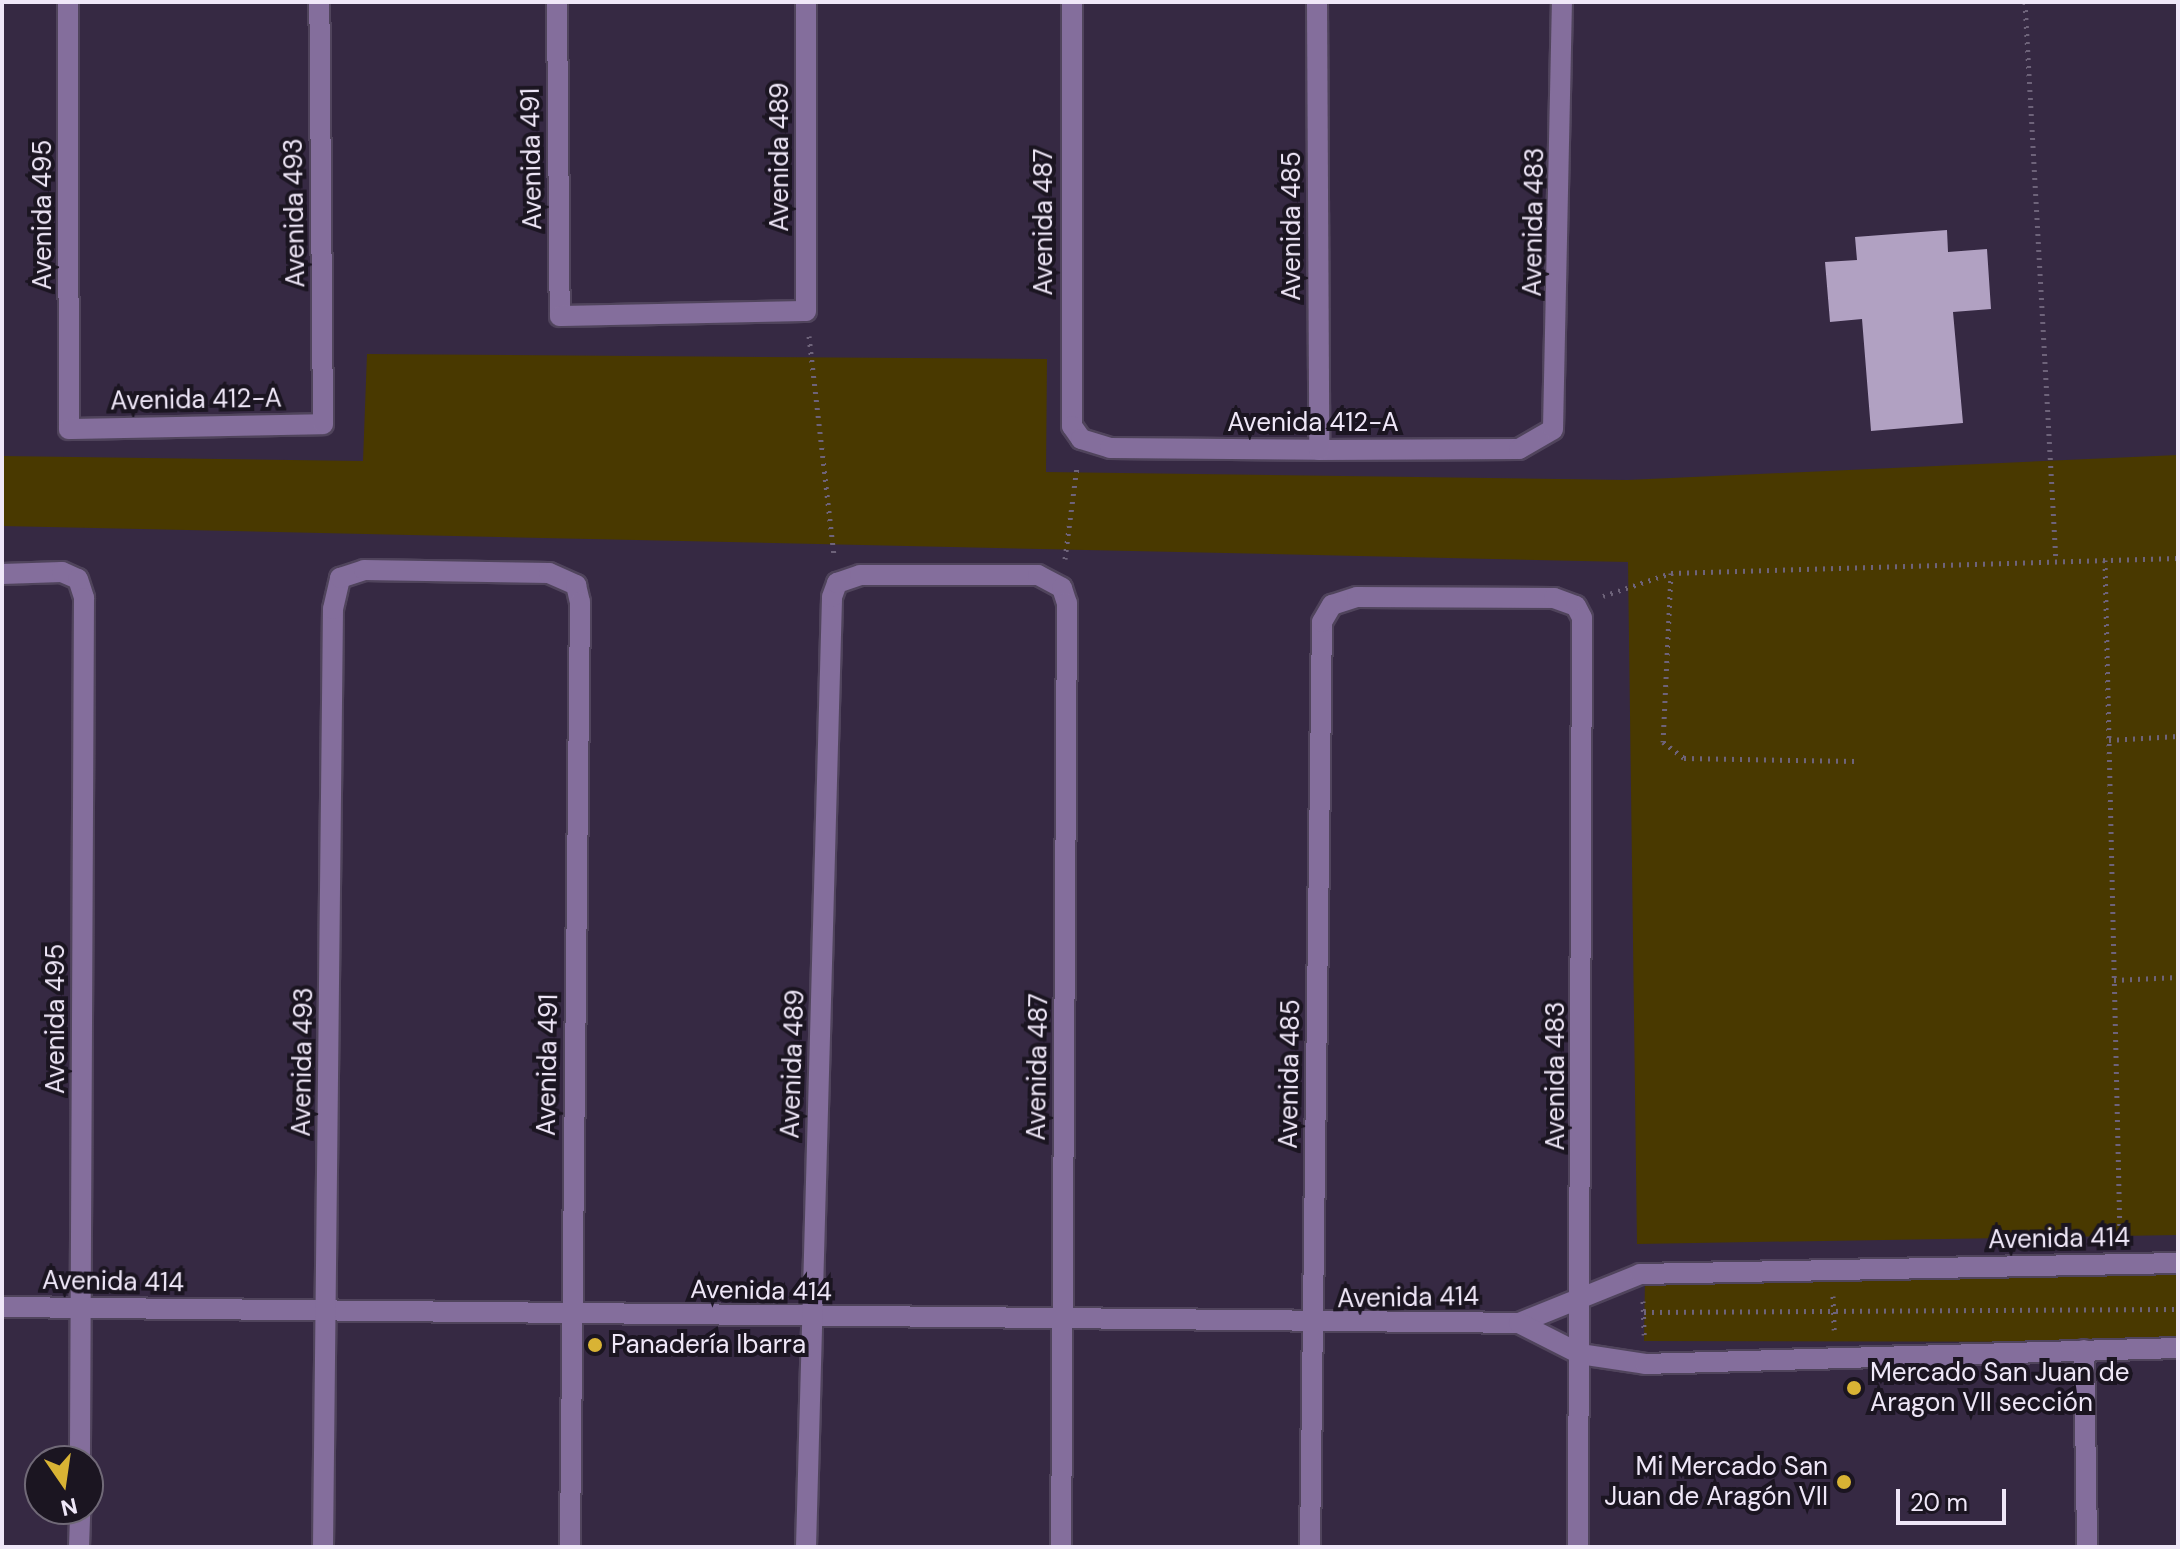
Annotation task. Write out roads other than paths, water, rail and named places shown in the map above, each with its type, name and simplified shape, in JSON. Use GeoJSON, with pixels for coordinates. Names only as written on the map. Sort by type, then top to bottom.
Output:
{"type":"FeatureCollection","features":[{"type":"Feature","properties":{"kind":"street","name":"Avenida 495"},"geometry":{"type":"LineString","coordinates":[[68,2],[69,429]]}},
{"type":"Feature","properties":{"kind":"street","name":"Avenida 493"},"geometry":{"type":"LineString","coordinates":[[319,2],[323,424]]}},
{"type":"Feature","properties":{"kind":"street","name":"Avenida 491"},"geometry":{"type":"LineString","coordinates":[[557,2],[560,316],[806,311]]}},
{"type":"Feature","properties":{"kind":"street","name":"Avenida 489"},"geometry":{"type":"LineString","coordinates":[[806,2],[806,311]]}},
{"type":"Feature","properties":{"kind":"street","name":"Avenida 487"},"geometry":{"type":"LineString","coordinates":[[1072,2],[1069,409],[1081,439]]}},
{"type":"Feature","properties":{"kind":"street","name":"Avenida 485"},"geometry":{"type":"LineString","coordinates":[[1317,2],[1319,450]]}},
{"type":"Feature","properties":{"kind":"street","name":"Avenida 483"},"geometry":{"type":"LineString","coordinates":[[1545,439],[1558,417],[1562,2]]}},
{"type":"Feature","properties":{"kind":"street","name":"Avenida 412-A"},"geometry":{"type":"LineString","coordinates":[[69,429],[323,424]]}},
{"type":"Feature","properties":{"kind":"street","name":"Avenida 412-A"},"geometry":{"type":"LineString","coordinates":[[1081,439],[1110,448],[1319,450],[1519,449],[1545,439]]}},
{"type":"Feature","properties":{"kind":"street","name":"Avenida 493"},"geometry":{"type":"LineString","coordinates":[[323,1547],[333,609],[340,578],[364,570],[549,573],[576,585]]}},
{"type":"Feature","properties":{"kind":"street","name":"Avenida 495"},"geometry":{"type":"LineString","coordinates":[[2,574],[62,572],[78,579],[84,598],[80,1445]]}},
{"type":"Feature","properties":{"kind":"street","name":"Avenida 489"},"geometry":{"type":"LineString","coordinates":[[806,1547],[837,583],[860,575],[1038,575],[1062,588]]}},
{"type":"Feature","properties":{"kind":"street","name":"Avenida 491"},"geometry":{"type":"LineString","coordinates":[[570,1547],[570,1313],[582,621],[576,585]]}},
{"type":"Feature","properties":{"kind":"street","name":"Avenida 487"},"geometry":{"type":"LineString","coordinates":[[1061,1547],[1068,622],[1062,588]]}},
{"type":"Feature","properties":{"kind":"street","name":"Avenida 483"},"geometry":{"type":"LineString","coordinates":[[1332,605],[1372,597],[1554,598],[1576,606],[1584,633],[1578,1547]]}},
{"type":"Feature","properties":{"kind":"street","name":"Avenida 485"},"geometry":{"type":"LineString","coordinates":[[1310,1547],[1322,622],[1332,605]]}},
{"type":"Feature","properties":{"kind":"street","name":"Avenida 414"},"geometry":{"type":"LineString","coordinates":[[2,1307],[570,1313],[1061,1323],[1519,1323],[1581,1292],[1640,1274],[2178,1263]]}},
{"type":"Feature","properties":{"kind":"street","name":"Avenida 414"},"geometry":{"type":"LineString","coordinates":[[1519,1323],[1580,1354],[1645,1364],[1835,1355],[2178,1348]]}},
{"type":"Feature","properties":{"kind":"street"},"geometry":{"type":"LineString","coordinates":[[2084,1350],[2087,1547]]}},
{"type":"Feature","properties":{"kind":"street"},"geometry":{"type":"LineString","coordinates":[[79,1547],[80,1525]]}},
{"type":"Feature","properties":{"kind":"place","name":"Panadería Ibarra"},"geometry":{"type":"Point","coordinates":[595,1345]}},
{"type":"Feature","properties":{"kind":"place","name":"Mercado San Juan de Aragon VII sección"},"geometry":{"type":"Point","coordinates":[1854,1388]}},
{"type":"Feature","properties":{"kind":"place","name":"Mi Mercado San Juan de Aragón VII"},"geometry":{"type":"Point","coordinates":[1844,1482]}}]}
